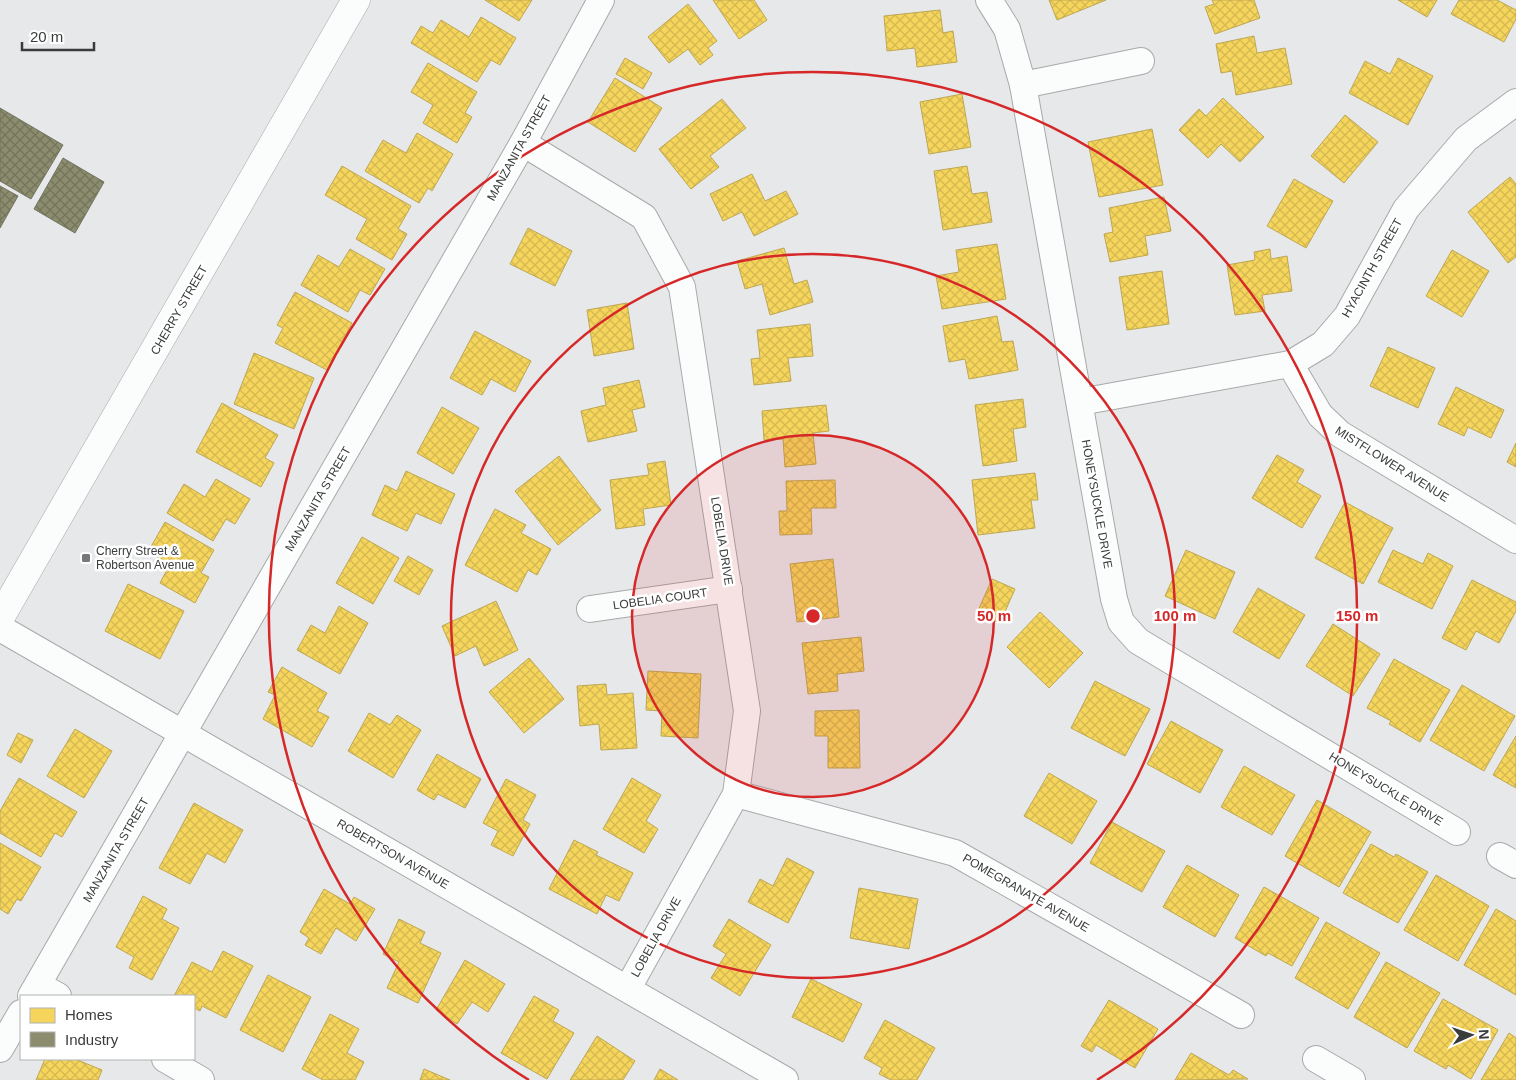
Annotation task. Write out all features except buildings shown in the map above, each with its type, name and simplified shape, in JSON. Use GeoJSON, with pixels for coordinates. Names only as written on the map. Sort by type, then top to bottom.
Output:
{"type":"FeatureCollection","features":[{"type":"Feature","properties":{"kind":"street","name":"CHERRY STREET"},"geometry":{"type":"LineString","coordinates":[[0,618],[356,0]]}},
{"type":"Feature","properties":{"kind":"street","name":"MANZANITA STREET"},"geometry":{"type":"LineString","coordinates":[[42,992],[183,734],[523,142],[601,0]]}},
{"type":"Feature","properties":{"kind":"street","name":"HONEYSUCKLE DRIVE"},"geometry":{"type":"LineString","coordinates":[[989,0],[1007,29],[1023,85],[1114,599],[1121,622],[1138,641],[1457,832]]}},
{"type":"Feature","properties":{"kind":"street"},"geometry":{"type":"LineString","coordinates":[[1023,85],[1141,61]]}},
{"type":"Feature","properties":{"kind":"street","name":"HYACINTH STREET"},"geometry":{"type":"LineString","coordinates":[[1080,402],[1290,364],[1323,344],[1347,316],[1406,209],[1466,139],[1516,102]]}},
{"type":"Feature","properties":{"kind":"street","name":"LOBELIA DRIVE"},"geometry":{"type":"LineString","coordinates":[[523,142],[644,217],[682,287],[747,711],[736,794],[628,988]]}},
{"type":"Feature","properties":{"kind":"street","name":"MISTFLOWER AVENUE"},"geometry":{"type":"LineString","coordinates":[[1290,364],[1320,415],[1340,434],[1516,540]]}},
{"type":"Feature","properties":{"kind":"street","name":"LOBELIA COURT"},"geometry":{"type":"LineString","coordinates":[[590,609],[729,589]]}},
{"type":"Feature","properties":{"kind":"street","name":"ROBERTSON AVENUE"},"geometry":{"type":"LineString","coordinates":[[0,628],[785,1080]]}},
{"type":"Feature","properties":{"kind":"street","name":"POMEGRANATE AVENUE"},"geometry":{"type":"LineString","coordinates":[[736,794],[955,853],[1241,1015]]}},
{"type":"Feature","properties":{"kind":"street"},"geometry":{"type":"LineString","coordinates":[[0,1049],[20,1015]]}},
{"type":"Feature","properties":{"kind":"street"},"geometry":{"type":"LineString","coordinates":[[1316,1059],[1352,1080]]}},
{"type":"Feature","properties":{"kind":"street"},"geometry":{"type":"LineString","coordinates":[[167,1060],[201,1080]]}},
{"type":"Feature","properties":{"kind":"place","name":"Cherry Street & Robertson Avenue"},"geometry":{"type":"Point","coordinates":[86,558]}}]}
